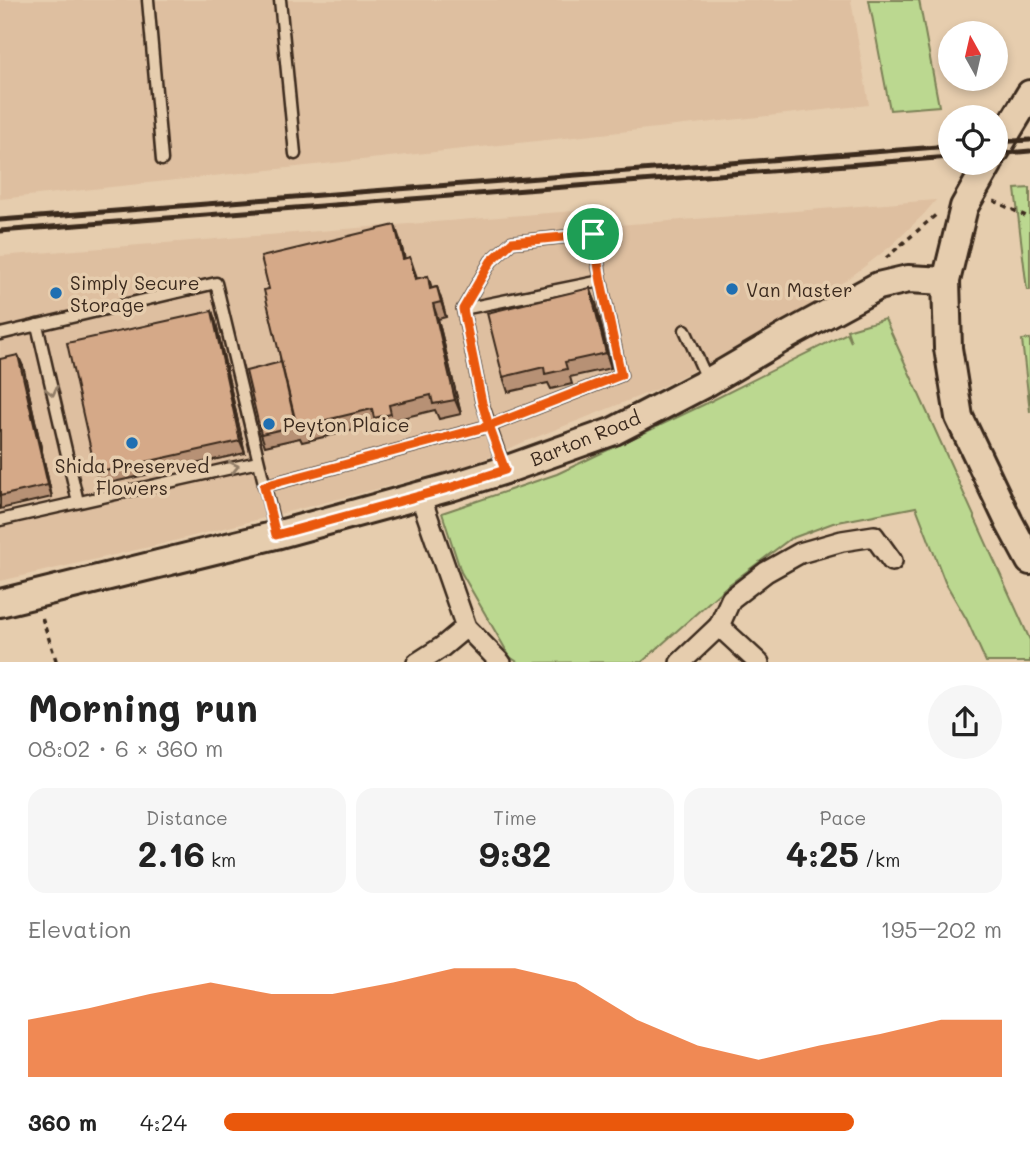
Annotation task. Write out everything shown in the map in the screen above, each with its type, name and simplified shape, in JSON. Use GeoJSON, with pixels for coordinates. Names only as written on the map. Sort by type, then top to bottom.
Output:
{"type":"FeatureCollection","features":[{"type":"Feature","properties":{"kind":"street"},"geometry":{"type":"LineString","coordinates":[[1008,130],[1030,94]]}},
{"type":"Feature","properties":{"kind":"street"},"geometry":{"type":"LineString","coordinates":[[982,175],[964,207],[946,281],[948,348],[960,417],[1030,561]]}},
{"type":"Feature","properties":{"kind":"street","name":"Barton Road"},"geometry":{"type":"LineString","coordinates":[[0,603],[276,535],[505,470],[614,431],[708,382],[878,286],[908,279],[946,281]]}},
{"type":"Feature","properties":{"kind":"street"},"geometry":{"type":"LineString","coordinates":[[419,495],[466,627],[500,662]]}},
{"type":"Feature","properties":{"kind":"street"},"geometry":{"type":"LineString","coordinates":[[681,662],[719,626],[731,599],[766,572],[800,553],[842,541],[874,536],[892,561]]}},
{"type":"Feature","properties":{"kind":"street"},"geometry":{"type":"LineString","coordinates":[[719,626],[757,662]]}},
{"type":"Feature","properties":{"kind":"street"},"geometry":{"type":"LineString","coordinates":[[419,662],[466,627]]}},
{"type":"Feature","properties":{"kind":"lane"},"geometry":{"type":"LineString","coordinates":[[148,0],[162,160]]}},
{"type":"Feature","properties":{"kind":"lane"},"geometry":{"type":"LineString","coordinates":[[280,0],[295,154]]}},
{"type":"Feature","properties":{"kind":"lane"},"geometry":{"type":"LineString","coordinates":[[264,486],[489,426],[621,375],[593,234],[512,242],[491,261],[463,309],[482,403],[489,426],[505,470]]}},
{"type":"Feature","properties":{"kind":"lane"},"geometry":{"type":"LineString","coordinates":[[463,309],[601,281]]}},
{"type":"Feature","properties":{"kind":"lane"},"geometry":{"type":"LineString","coordinates":[[0,334],[216,283],[276,535]]}},
{"type":"Feature","properties":{"kind":"lane"},"geometry":{"type":"LineString","coordinates":[[37,324],[78,502]]}},
{"type":"Feature","properties":{"kind":"lane"},"geometry":{"type":"LineString","coordinates":[[685,330],[708,382]]}},
{"type":"Feature","properties":{"kind":"lane"},"geometry":{"type":"LineString","coordinates":[[0,520],[258,462]]}},
{"type":"Feature","properties":{"kind":"path"},"geometry":{"type":"LineString","coordinates":[[989,199],[1030,218]]}},
{"type":"Feature","properties":{"kind":"path"},"geometry":{"type":"LineString","coordinates":[[878,286],[883,261],[939,212]]}},
{"type":"Feature","properties":{"kind":"path"},"geometry":{"type":"LineString","coordinates":[[36,595],[57,662]]}},
{"type":"Feature","properties":{"kind":"shaded area"},"geometry":{"type":"Polygon","coordinates":[[[0,0],[851,0],[869,105],[0,199],[0,0]]]}},
{"type":"Feature","properties":{"kind":"shaded area"},"geometry":{"type":"Polygon","coordinates":[[[936,200],[891,246],[852,276],[753,340],[655,390],[471,465],[158,545],[0,581],[0,256],[613,208],[618,225],[936,200]]]}},
{"type":"Feature","properties":{"kind":"green space"},"geometry":{"type":"Polygon","coordinates":[[[869,0],[919,0],[939,105],[890,110],[869,0]]]}},
{"type":"Feature","properties":{"kind":"green space"},"geometry":{"type":"Polygon","coordinates":[[[1030,188],[1030,290],[1027,290],[1015,189],[1030,188]]]}},
{"type":"Feature","properties":{"kind":"green space"},"geometry":{"type":"Polygon","coordinates":[[[885,319],[1030,640],[1030,662],[986,662],[967,620],[945,582],[916,507],[833,523],[790,539],[726,587],[642,662],[518,662],[510,657],[461,572],[442,513],[557,474],[847,333],[851,342],[847,330],[885,319]]]}},
{"type":"Feature","properties":{"kind":"green space"},"geometry":{"type":"Polygon","coordinates":[[[1030,339],[1030,412],[1022,340],[1030,339]]]}},
{"type":"Feature","properties":{"kind":"building"},"geometry":{"type":"Polygon","coordinates":[[[395,225],[403,259],[410,257],[415,279],[428,276],[430,289],[437,287],[441,302],[433,304],[455,400],[433,404],[431,395],[389,405],[391,414],[374,418],[372,409],[297,427],[264,290],[269,289],[261,257],[395,225]]]}},
{"type":"Feature","properties":{"kind":"building"},"geometry":{"type":"Polygon","coordinates":[[[590,288],[606,353],[565,362],[567,369],[545,374],[544,367],[503,377],[487,313],[590,288]]]}},
{"type":"Feature","properties":{"kind":"building"},"geometry":{"type":"Polygon","coordinates":[[[212,311],[240,441],[96,473],[67,343],[212,311]]]}},
{"type":"Feature","properties":{"kind":"building"},"geometry":{"type":"Polygon","coordinates":[[[18,355],[48,485],[0,496],[0,359],[18,355]]]}},
{"type":"Feature","properties":{"kind":"building"},"geometry":{"type":"Polygon","coordinates":[[[281,362],[296,426],[261,434],[246,371],[281,362]]]}},
{"type":"Feature","properties":{"kind":"railway"},"geometry":{"type":"LineString","coordinates":[[1008,141],[1030,140]]}},
{"type":"Feature","properties":{"kind":"railway"},"geometry":{"type":"LineString","coordinates":[[0,220],[938,147]]}},
{"type":"Feature","properties":{"kind":"railway"},"geometry":{"type":"LineString","coordinates":[[1008,153],[1030,151]]}},
{"type":"Feature","properties":{"kind":"railway"},"geometry":{"type":"LineString","coordinates":[[0,231],[938,158]]}},
{"type":"Feature","properties":{"kind":"place","name":"Van Master"},"geometry":{"type":"Point","coordinates":[732,289]}},
{"type":"Feature","properties":{"kind":"place","name":"Simply Secure Storage"},"geometry":{"type":"Point","coordinates":[56,293]}},
{"type":"Feature","properties":{"kind":"place","name":"Peyton Plaice"},"geometry":{"type":"Point","coordinates":[269,424]}},
{"type":"Feature","properties":{"kind":"place","name":"Shida Preserved Flowers"},"geometry":{"type":"Point","coordinates":[132,443]}},
{"type":"Feature","properties":{"kind":"route"},"geometry":{"type":"LineString","coordinates":[[593,234],[512,242],[491,261],[463,309],[489,426],[264,486],[276,535],[505,470],[489,426],[621,375],[593,234]]}}]}
